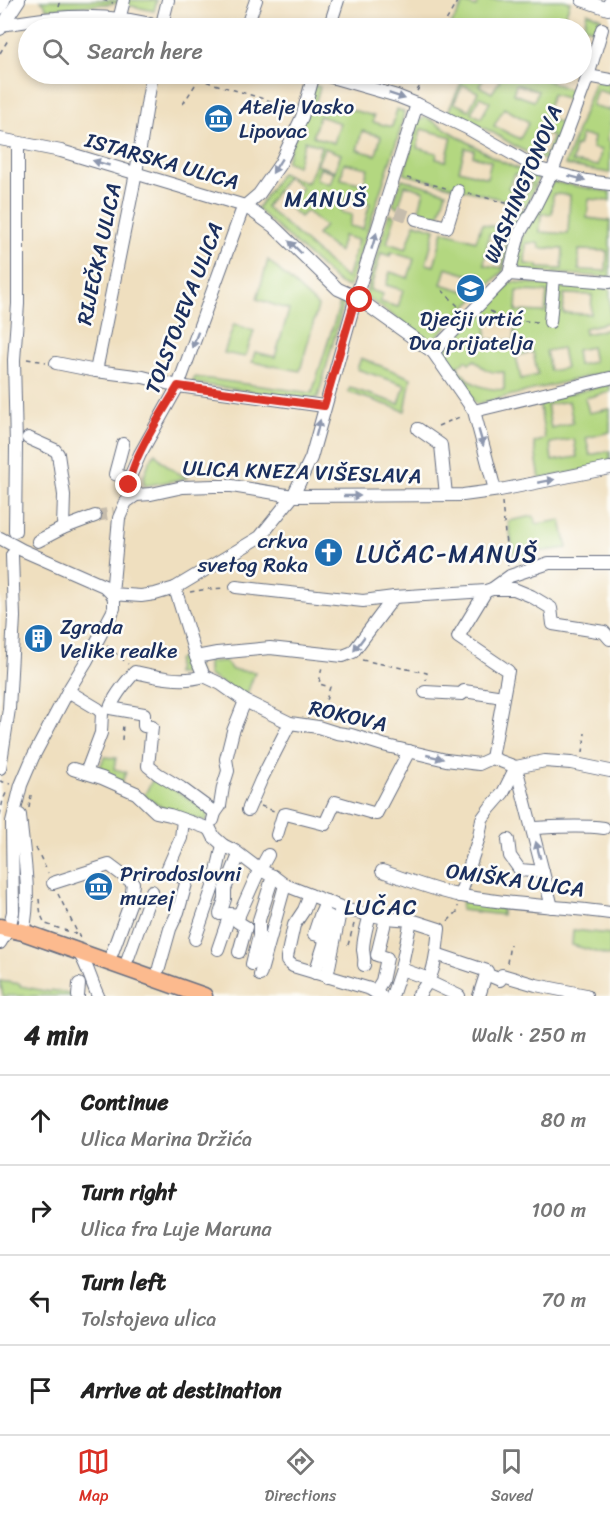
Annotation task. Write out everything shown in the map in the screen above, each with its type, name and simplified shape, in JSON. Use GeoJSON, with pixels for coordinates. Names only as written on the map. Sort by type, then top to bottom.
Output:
{"type":"FeatureCollection","features":[{"type":"Feature","properties":{"kind":"main road"},"geometry":{"type":"LineString","coordinates":[[11,929],[80,948],[204,996]]}},
{"type":"Feature","properties":{"kind":"street"},"geometry":{"type":"LineString","coordinates":[[0,8],[4,0]]}},
{"type":"Feature","properties":{"kind":"street"},"geometry":{"type":"LineString","coordinates":[[1,26],[19,0]]}},
{"type":"Feature","properties":{"kind":"street"},"geometry":{"type":"LineString","coordinates":[[120,18],[124,0]]}},
{"type":"Feature","properties":{"kind":"street"},"geometry":{"type":"LineString","coordinates":[[164,18],[168,0]]}},
{"type":"Feature","properties":{"kind":"street"},"geometry":{"type":"LineString","coordinates":[[250,18],[256,0]]}},
{"type":"Feature","properties":{"kind":"street"},"geometry":{"type":"LineString","coordinates":[[332,18],[338,0]]}},
{"type":"Feature","properties":{"kind":"street"},"geometry":{"type":"LineString","coordinates":[[582,0],[609,5]]}},
{"type":"Feature","properties":{"kind":"street"},"geometry":{"type":"LineString","coordinates":[[57,18],[82,18]]}},
{"type":"Feature","properties":{"kind":"street"},"geometry":{"type":"LineString","coordinates":[[1,26],[18,24]]}},
{"type":"Feature","properties":{"kind":"street","name":"WASHINGTONOVA"},"geometry":{"type":"LineString","coordinates":[[592,63],[602,29]]}},
{"type":"Feature","properties":{"kind":"street"},"geometry":{"type":"LineString","coordinates":[[592,77],[610,80]]}},
{"type":"Feature","properties":{"kind":"street","name":"RIJEČKA ULICA"},"geometry":{"type":"LineString","coordinates":[[96,371],[136,173],[150,84]]}},
{"type":"Feature","properties":{"kind":"street","name":"TOLSTOJEVA ULICA"},"geometry":{"type":"LineString","coordinates":[[129,479],[140,454],[178,386],[245,206],[259,194],[280,164],[302,117],[311,84]]}},
{"type":"Feature","properties":{"kind":"street"},"geometry":{"type":"LineString","coordinates":[[356,84],[414,103],[467,128],[539,169],[587,181],[610,184]]}},
{"type":"Feature","properties":{"kind":"street","name":"WASHINGTONOVA"},"geometry":{"type":"LineString","coordinates":[[433,352],[509,274],[519,234],[552,172],[585,84]]}},
{"type":"Feature","properties":{"kind":"street"},"geometry":{"type":"LineString","coordinates":[[0,538],[104,586],[112,594],[141,596],[176,592],[260,537],[293,496],[310,458],[414,103]]}},
{"type":"Feature","properties":{"kind":"street","name":"ISTARSKA ULICA"},"geometry":{"type":"LineString","coordinates":[[0,140],[61,151],[245,206],[273,226],[338,289],[356,297],[433,352],[474,411],[498,490]]}},
{"type":"Feature","properties":{"kind":"street"},"geometry":{"type":"LineString","coordinates":[[15,531],[14,360],[18,273],[18,143]]}},
{"type":"Feature","properties":{"kind":"street"},"geometry":{"type":"LineString","coordinates":[[416,219],[447,227],[458,191]]}},
{"type":"Feature","properties":{"kind":"street"},"geometry":{"type":"LineString","coordinates":[[509,274],[610,282]]}},
{"type":"Feature","properties":{"kind":"street"},"geometry":{"type":"LineString","coordinates":[[550,322],[554,278]]}},
{"type":"Feature","properties":{"kind":"street"},"geometry":{"type":"LineString","coordinates":[[56,363],[143,377],[178,386],[324,406]]}},
{"type":"Feature","properties":{"kind":"street"},"geometry":{"type":"LineString","coordinates":[[474,411],[610,378]]}},
{"type":"Feature","properties":{"kind":"street"},"geometry":{"type":"LineString","coordinates":[[418,429],[441,445],[446,495]]}},
{"type":"Feature","properties":{"kind":"street"},"geometry":{"type":"LineString","coordinates":[[28,438],[55,450],[58,454],[64,495],[63,528]]}},
{"type":"Feature","properties":{"kind":"street"},"geometry":{"type":"LineString","coordinates":[[0,943],[11,929],[14,902],[12,822],[23,779],[68,691],[112,613],[117,513],[136,495],[131,490],[129,479],[115,474],[123,444]]}},
{"type":"Feature","properties":{"kind":"street","name":"ULICA KNEZA VIŠESLAVA"},"geometry":{"type":"LineString","coordinates":[[136,495],[183,487],[214,486],[231,486],[293,496],[463,495],[610,468]]}},
{"type":"Feature","properties":{"kind":"street"},"geometry":{"type":"LineString","coordinates":[[38,541],[94,516]]}},
{"type":"Feature","properties":{"kind":"street"},"geometry":{"type":"LineString","coordinates":[[0,768],[9,709],[13,640],[12,555]]}},
{"type":"Feature","properties":{"kind":"street"},"geometry":{"type":"LineString","coordinates":[[610,563],[549,563],[510,576],[489,590],[458,637],[508,671],[492,758],[516,767],[545,761],[610,771]]}},
{"type":"Feature","properties":{"kind":"street"},"geometry":{"type":"LineString","coordinates":[[236,587],[363,601],[514,589],[551,608],[553,624],[604,632],[610,639]]}},
{"type":"Feature","properties":{"kind":"street"},"geometry":{"type":"LineString","coordinates":[[176,592],[204,676],[192,680],[170,679],[132,669],[110,708],[144,714],[144,726],[152,727],[148,766],[215,813]]}},
{"type":"Feature","properties":{"kind":"street"},"geometry":{"type":"LineString","coordinates":[[196,657],[270,648],[343,656],[353,652],[394,597]]}},
{"type":"Feature","properties":{"kind":"street","name":"ROKOVA"},"geometry":{"type":"LineString","coordinates":[[204,676],[221,684],[245,701],[290,723],[318,727],[409,751],[469,763],[479,764],[492,758]]}},
{"type":"Feature","properties":{"kind":"street"},"geometry":{"type":"LineString","coordinates":[[68,691],[102,713],[101,733],[86,774]]}},
{"type":"Feature","properties":{"kind":"street"},"geometry":{"type":"LineString","coordinates":[[425,692],[462,694],[465,691],[503,696]]}},
{"type":"Feature","properties":{"kind":"street"},"geometry":{"type":"LineString","coordinates":[[245,701],[233,731],[226,759],[228,771],[220,806],[210,829],[214,837],[285,885],[341,907],[386,918],[411,920],[439,929],[436,954],[428,980],[418,996]]}},
{"type":"Feature","properties":{"kind":"street"},"geometry":{"type":"LineString","coordinates":[[250,805],[290,723]]}},
{"type":"Feature","properties":{"kind":"street"},"geometry":{"type":"LineString","coordinates":[[277,836],[283,815],[325,824],[334,802],[376,814],[409,751]]}},
{"type":"Feature","properties":{"kind":"street"},"geometry":{"type":"LineString","coordinates":[[516,767],[552,907]]}},
{"type":"Feature","properties":{"kind":"street"},"geometry":{"type":"LineString","coordinates":[[460,896],[479,837],[482,819],[503,793],[516,767]]}},
{"type":"Feature","properties":{"kind":"street"},"geometry":{"type":"LineString","coordinates":[[73,769],[102,778],[136,793],[156,812],[210,829]]}},
{"type":"Feature","properties":{"kind":"street"},"geometry":{"type":"LineString","coordinates":[[159,968],[187,880],[167,870],[181,838],[183,820]]}},
{"type":"Feature","properties":{"kind":"street"},"geometry":{"type":"LineString","coordinates":[[532,828],[565,826],[604,828]]}},
{"type":"Feature","properties":{"kind":"street"},"geometry":{"type":"LineString","coordinates":[[508,840],[510,856],[520,870],[543,872]]}},
{"type":"Feature","properties":{"kind":"street"},"geometry":{"type":"LineString","coordinates":[[195,939],[214,884],[223,845]]}},
{"type":"Feature","properties":{"kind":"street"},"geometry":{"type":"LineString","coordinates":[[220,914],[225,899],[225,889],[239,855]]}},
{"type":"Feature","properties":{"kind":"street"},"geometry":{"type":"LineString","coordinates":[[239,952],[246,927],[238,922],[239,915],[268,855]]}},
{"type":"Feature","properties":{"kind":"street"},"geometry":{"type":"LineString","coordinates":[[53,883],[109,865],[133,883],[130,901],[112,954]]}},
{"type":"Feature","properties":{"kind":"street","name":"OMIŠKA ULICA"},"geometry":{"type":"LineString","coordinates":[[382,871],[460,896],[610,913]]}},
{"type":"Feature","properties":{"kind":"street"},"geometry":{"type":"LineString","coordinates":[[252,964],[260,936],[259,920],[273,876]]}},
{"type":"Feature","properties":{"kind":"street"},"geometry":{"type":"LineString","coordinates":[[260,975],[285,885]]}},
{"type":"Feature","properties":{"kind":"street"},"geometry":{"type":"LineString","coordinates":[[128,958],[152,891]]}},
{"type":"Feature","properties":{"kind":"street"},"geometry":{"type":"LineString","coordinates":[[310,895],[294,925],[287,961],[293,966],[370,989],[378,994],[387,957],[377,955],[386,918]]}},
{"type":"Feature","properties":{"kind":"street"},"geometry":{"type":"LineString","coordinates":[[321,975],[329,916],[321,913],[326,901]]}},
{"type":"Feature","properties":{"kind":"street"},"geometry":{"type":"LineString","coordinates":[[321,975],[341,907]]}},
{"type":"Feature","properties":{"kind":"street"},"geometry":{"type":"LineString","coordinates":[[364,913],[364,965]]}},
{"type":"Feature","properties":{"kind":"street"},"geometry":{"type":"LineString","coordinates":[[218,949],[230,914],[239,915]]}},
{"type":"Feature","properties":{"kind":"street"},"geometry":{"type":"LineString","coordinates":[[392,996],[401,969],[411,920]]}},
{"type":"Feature","properties":{"kind":"street"},"geometry":{"type":"LineString","coordinates":[[80,948],[98,996]]}},
{"type":"Feature","properties":{"kind":"street"},"geometry":{"type":"LineString","coordinates":[[436,954],[500,980],[502,975],[534,990],[586,995]]}},
{"type":"Feature","properties":{"kind":"street"},"geometry":{"type":"LineString","coordinates":[[401,969],[459,996]]}},
{"type":"Feature","properties":{"kind":"street"},"geometry":{"type":"LineString","coordinates":[[479,996],[486,973]]}},
{"type":"Feature","properties":{"kind":"path"},"geometry":{"type":"LineString","coordinates":[[57,10],[62,0]]}},
{"type":"Feature","properties":{"kind":"path"},"geometry":{"type":"LineString","coordinates":[[448,18],[458,0]]}},
{"type":"Feature","properties":{"kind":"path"},"geometry":{"type":"LineString","coordinates":[[0,53],[8,40]]}},
{"type":"Feature","properties":{"kind":"path"},"geometry":{"type":"LineString","coordinates":[[183,104],[195,84]]}},
{"type":"Feature","properties":{"kind":"path"},"geometry":{"type":"LineString","coordinates":[[214,84],[277,103]]}},
{"type":"Feature","properties":{"kind":"path"},"geometry":{"type":"LineString","coordinates":[[414,103],[422,84]]}},
{"type":"Feature","properties":{"kind":"path"},"geometry":{"type":"LineString","coordinates":[[394,174],[526,208]]}},
{"type":"Feature","properties":{"kind":"path"},"geometry":{"type":"LineString","coordinates":[[442,290],[468,316]]}},
{"type":"Feature","properties":{"kind":"path"},"geometry":{"type":"LineString","coordinates":[[479,304],[504,319],[550,322]]}},
{"type":"Feature","properties":{"kind":"path"},"geometry":{"type":"LineString","coordinates":[[26,359],[56,363]]}},
{"type":"Feature","properties":{"kind":"path"},"geometry":{"type":"LineString","coordinates":[[438,426],[474,411]]}},
{"type":"Feature","properties":{"kind":"path"},"geometry":{"type":"LineString","coordinates":[[498,490],[508,565]]}},
{"type":"Feature","properties":{"kind":"path"},"geometry":{"type":"LineString","coordinates":[[176,592],[236,587]]}},
{"type":"Feature","properties":{"kind":"path"},"geometry":{"type":"LineString","coordinates":[[106,646],[132,669]]}},
{"type":"Feature","properties":{"kind":"path"},"geometry":{"type":"LineString","coordinates":[[318,727],[330,687],[319,684],[324,654]]}},
{"type":"Feature","properties":{"kind":"path"},"geometry":{"type":"LineString","coordinates":[[343,656],[427,673],[425,692]]}},
{"type":"Feature","properties":{"kind":"path"},"geometry":{"type":"LineString","coordinates":[[122,740],[124,711]]}},
{"type":"Feature","properties":{"kind":"path"},"geometry":{"type":"LineString","coordinates":[[582,765],[585,733]]}},
{"type":"Feature","properties":{"kind":"path"},"geometry":{"type":"LineString","coordinates":[[0,781],[10,784]]}},
{"type":"Feature","properties":{"kind":"path"},"geometry":{"type":"LineString","coordinates":[[28,815],[31,793]]}},
{"type":"Feature","properties":{"kind":"path"},"geometry":{"type":"LineString","coordinates":[[250,805],[286,814]]}},
{"type":"Feature","properties":{"kind":"path"},"geometry":{"type":"LineString","coordinates":[[35,848],[78,934],[80,948]]}},
{"type":"Feature","properties":{"kind":"path"},"geometry":{"type":"LineString","coordinates":[[439,929],[458,911],[460,896]]}},
{"type":"Feature","properties":{"kind":"path"},"geometry":{"type":"LineString","coordinates":[[39,901],[40,912],[46,924],[78,934]]}},
{"type":"Feature","properties":{"kind":"path"},"geometry":{"type":"LineString","coordinates":[[348,945],[364,913]]}},
{"type":"Feature","properties":{"kind":"path"},"geometry":{"type":"LineString","coordinates":[[502,975],[508,959],[510,944]]}},
{"type":"Feature","properties":{"kind":"green space"},"geometry":{"type":"Polygon","coordinates":[[[41,0],[157,0],[154,11],[118,3],[46,9],[41,0]]]}},
{"type":"Feature","properties":{"kind":"green space"},"geometry":{"type":"Polygon","coordinates":[[[479,0],[564,0],[570,2],[564,18],[455,18],[464,3],[476,7],[479,0]]]}},
{"type":"Feature","properties":{"kind":"green space"},"geometry":{"type":"Polygon","coordinates":[[[587,12],[601,18],[596,31],[592,29],[592,18],[586,18],[587,12]]]}},
{"type":"Feature","properties":{"kind":"green space"},"geometry":{"type":"Polygon","coordinates":[[[595,81],[610,83],[610,94],[597,90],[592,105],[609,111],[610,108],[607,141],[610,142],[610,173],[565,165],[595,81]],[[581,135],[578,146],[575,146],[572,162],[598,166],[601,150],[592,148],[594,137],[581,135]]]}},
{"type":"Feature","properties":{"kind":"green space"},"geometry":{"type":"Polygon","coordinates":[[[461,84],[480,84],[479,86],[492,93],[498,84],[516,84],[556,84],[577,93],[551,163],[520,149],[492,132],[448,112],[461,84]],[[516,84],[513,94],[534,101],[538,91],[516,84]],[[463,85],[454,103],[469,110],[478,92],[463,85]],[[552,94],[545,118],[562,123],[569,99],[552,94]],[[480,97],[471,113],[481,118],[490,102],[480,97]],[[504,108],[494,126],[520,139],[529,122],[504,108]],[[539,131],[532,151],[545,156],[553,136],[539,131]]]}},
{"type":"Feature","properties":{"kind":"green space"},"geometry":{"type":"Polygon","coordinates":[[[314,85],[320,87],[315,104],[332,109],[334,105],[374,116],[373,122],[392,127],[397,109],[404,112],[401,128],[349,287],[340,284],[257,209],[281,173],[307,183],[321,146],[305,141],[297,166],[286,161],[314,85]],[[319,116],[313,136],[334,143],[340,123],[319,116]],[[362,131],[357,150],[376,155],[381,136],[362,131]],[[324,148],[317,165],[335,171],[341,154],[324,148]],[[344,163],[341,179],[364,184],[368,168],[344,163]],[[320,168],[316,179],[330,184],[334,172],[320,168]],[[287,176],[266,207],[347,279],[358,240],[343,236],[339,252],[317,235],[325,226],[306,211],[300,217],[289,207],[302,187],[287,176]],[[345,197],[341,212],[352,215],[349,226],[363,229],[370,203],[345,197]]]}},
{"type":"Feature","properties":{"kind":"green space"},"geometry":{"type":"Polygon","coordinates":[[[426,117],[496,159],[538,178],[527,206],[404,174],[418,121],[426,117]],[[421,129],[417,148],[437,153],[436,159],[446,161],[452,137],[421,129]],[[465,148],[459,170],[487,178],[491,161],[473,156],[474,150],[465,148]],[[515,174],[508,188],[525,196],[532,183],[515,174]]]}},
{"type":"Feature","properties":{"kind":"green space"},"geometry":{"type":"Polygon","coordinates":[[[402,179],[446,192],[437,221],[418,214],[424,191],[405,185],[398,208],[393,205],[402,179]]]}},
{"type":"Feature","properties":{"kind":"green space"},"geometry":{"type":"Polygon","coordinates":[[[553,182],[610,192],[610,201],[589,199],[587,218],[610,221],[610,277],[516,271],[522,237],[553,182]],[[553,194],[552,214],[541,214],[540,232],[568,234],[570,195],[553,194]],[[526,243],[525,264],[538,265],[538,268],[562,269],[563,249],[540,248],[539,243],[526,243]],[[579,250],[579,270],[606,271],[607,251],[579,250]]]}},
{"type":"Feature","properties":{"kind":"green space"},"geometry":{"type":"Polygon","coordinates":[[[510,206],[526,210],[514,231],[503,271],[431,342],[365,296],[389,214],[395,216],[387,243],[406,249],[415,223],[435,229],[426,264],[434,266],[443,231],[476,241],[482,224],[504,229],[510,206]],[[489,234],[484,265],[502,268],[507,237],[489,234]],[[391,252],[390,256],[381,253],[370,290],[383,294],[380,302],[398,307],[403,290],[386,285],[390,272],[408,278],[414,259],[391,252]],[[446,268],[441,284],[474,294],[479,278],[446,268]]]}},
{"type":"Feature","properties":{"kind":"green space"},"geometry":{"type":"Polygon","coordinates":[[[268,260],[318,306],[300,371],[252,362],[255,352],[275,357],[289,310],[257,299],[268,260]]]}},
{"type":"Feature","properties":{"kind":"green space"},"geometry":{"type":"Polygon","coordinates":[[[511,282],[610,289],[610,322],[584,328],[585,334],[610,329],[610,371],[476,404],[442,354],[448,345],[511,282]],[[517,291],[516,311],[545,312],[547,292],[517,291]],[[564,294],[563,313],[591,314],[592,295],[564,294]],[[487,320],[486,339],[514,341],[516,322],[487,320]],[[591,347],[576,350],[578,365],[594,362],[591,347]],[[562,348],[546,351],[550,371],[566,368],[562,348]],[[533,352],[516,356],[521,379],[538,375],[533,352]],[[466,360],[457,367],[467,378],[489,389],[504,390],[504,372],[487,370],[475,360],[469,363],[466,360]]]}},
{"type":"Feature","properties":{"kind":"green space"},"geometry":{"type":"Polygon","coordinates":[[[341,300],[344,302],[318,397],[311,400],[192,383],[195,377],[312,393],[341,300]]]}},
{"type":"Feature","properties":{"kind":"green space"},"geometry":{"type":"Polygon","coordinates":[[[234,324],[254,331],[245,357],[224,353],[234,324]]]}},
{"type":"Feature","properties":{"kind":"green space"},"geometry":{"type":"Polygon","coordinates":[[[361,358],[411,378],[405,411],[348,392],[350,388],[399,404],[405,385],[357,369],[361,358]]]}},
{"type":"Feature","properties":{"kind":"green space"},"geometry":{"type":"Polygon","coordinates":[[[610,384],[610,392],[585,398],[589,413],[610,409],[610,432],[586,438],[590,455],[610,451],[610,465],[540,479],[534,443],[545,439],[539,401],[610,384]],[[569,401],[547,405],[551,428],[573,423],[569,401]],[[574,439],[550,443],[552,461],[577,457],[574,439]]]}},
{"type":"Feature","properties":{"kind":"green space"},"geometry":{"type":"Polygon","coordinates":[[[155,453],[170,468],[188,478],[144,486],[145,473],[155,453]]]}},
{"type":"Feature","properties":{"kind":"green space"},"geometry":{"type":"Polygon","coordinates":[[[533,516],[537,524],[561,520],[567,548],[537,552],[515,561],[508,521],[533,516]]]}},
{"type":"Feature","properties":{"kind":"green space"},"geometry":{"type":"Polygon","coordinates":[[[191,655],[199,674],[176,674],[177,660],[191,655]]]}},
{"type":"Feature","properties":{"kind":"green space"},"geometry":{"type":"Polygon","coordinates":[[[225,661],[232,670],[255,672],[246,697],[208,675],[208,662],[225,661]]]}},
{"type":"Feature","properties":{"kind":"green space"},"geometry":{"type":"Polygon","coordinates":[[[104,757],[116,758],[114,769],[126,772],[121,784],[98,773],[104,757]]]}},
{"type":"Feature","properties":{"kind":"green space"},"geometry":{"type":"Polygon","coordinates":[[[154,777],[209,811],[206,822],[165,809],[144,796],[154,777]]]}},
{"type":"Feature","properties":{"kind":"green space"},"geometry":{"type":"Polygon","coordinates":[[[462,900],[502,904],[502,915],[461,910],[462,900]]]}},
{"type":"Feature","properties":{"kind":"green space"},"geometry":{"type":"Polygon","coordinates":[[[573,930],[610,934],[610,956],[572,945],[573,930]]]}},
{"type":"Feature","properties":{"kind":"green space"},"geometry":{"type":"Polygon","coordinates":[[[0,981],[50,992],[51,990],[72,994],[72,996],[3,996],[0,981]]]}},
{"type":"Feature","properties":{"kind":"tunnel"},"geometry":{"type":"LineString","coordinates":[[396,212],[416,219]]}},
{"type":"Feature","properties":{"kind":"tunnel"},"geometry":{"type":"LineString","coordinates":[[95,516],[114,513]]}},
{"type":"Feature","properties":{"kind":"place","name":"Atelje Vasko Lipovac"},"geometry":{"type":"Point","coordinates":[218,119]}},
{"type":"Feature","properties":{"kind":"place","name":"Dječji vrtić Dva prijatelja"},"geometry":{"type":"Point","coordinates":[471,288]}},
{"type":"Feature","properties":{"kind":"place","name":"crkva svetog Roka"},"geometry":{"type":"Point","coordinates":[329,553]}},
{"type":"Feature","properties":{"kind":"place","name":"Zgrada Velike realke"},"geometry":{"type":"Point","coordinates":[39,639]}},
{"type":"Feature","properties":{"kind":"place","name":"Prirodoslovni muzej"},"geometry":{"type":"Point","coordinates":[99,886]}},
{"type":"Feature","properties":{"kind":"district","name":"MANUŠ"},"geometry":{"type":"Point","coordinates":[326,199]}},
{"type":"Feature","properties":{"kind":"district","name":"LUČAC-MANUŠ"},"geometry":{"type":"Point","coordinates":[447,554]}},
{"type":"Feature","properties":{"kind":"district","name":"LUČAC"},"geometry":{"type":"Point","coordinates":[381,907]}},
{"type":"Feature","properties":{"kind":"route"},"geometry":{"type":"LineString","coordinates":[[129,485],[129,479],[140,454],[178,386],[324,406],[356,297],[360,300]]}}]}
